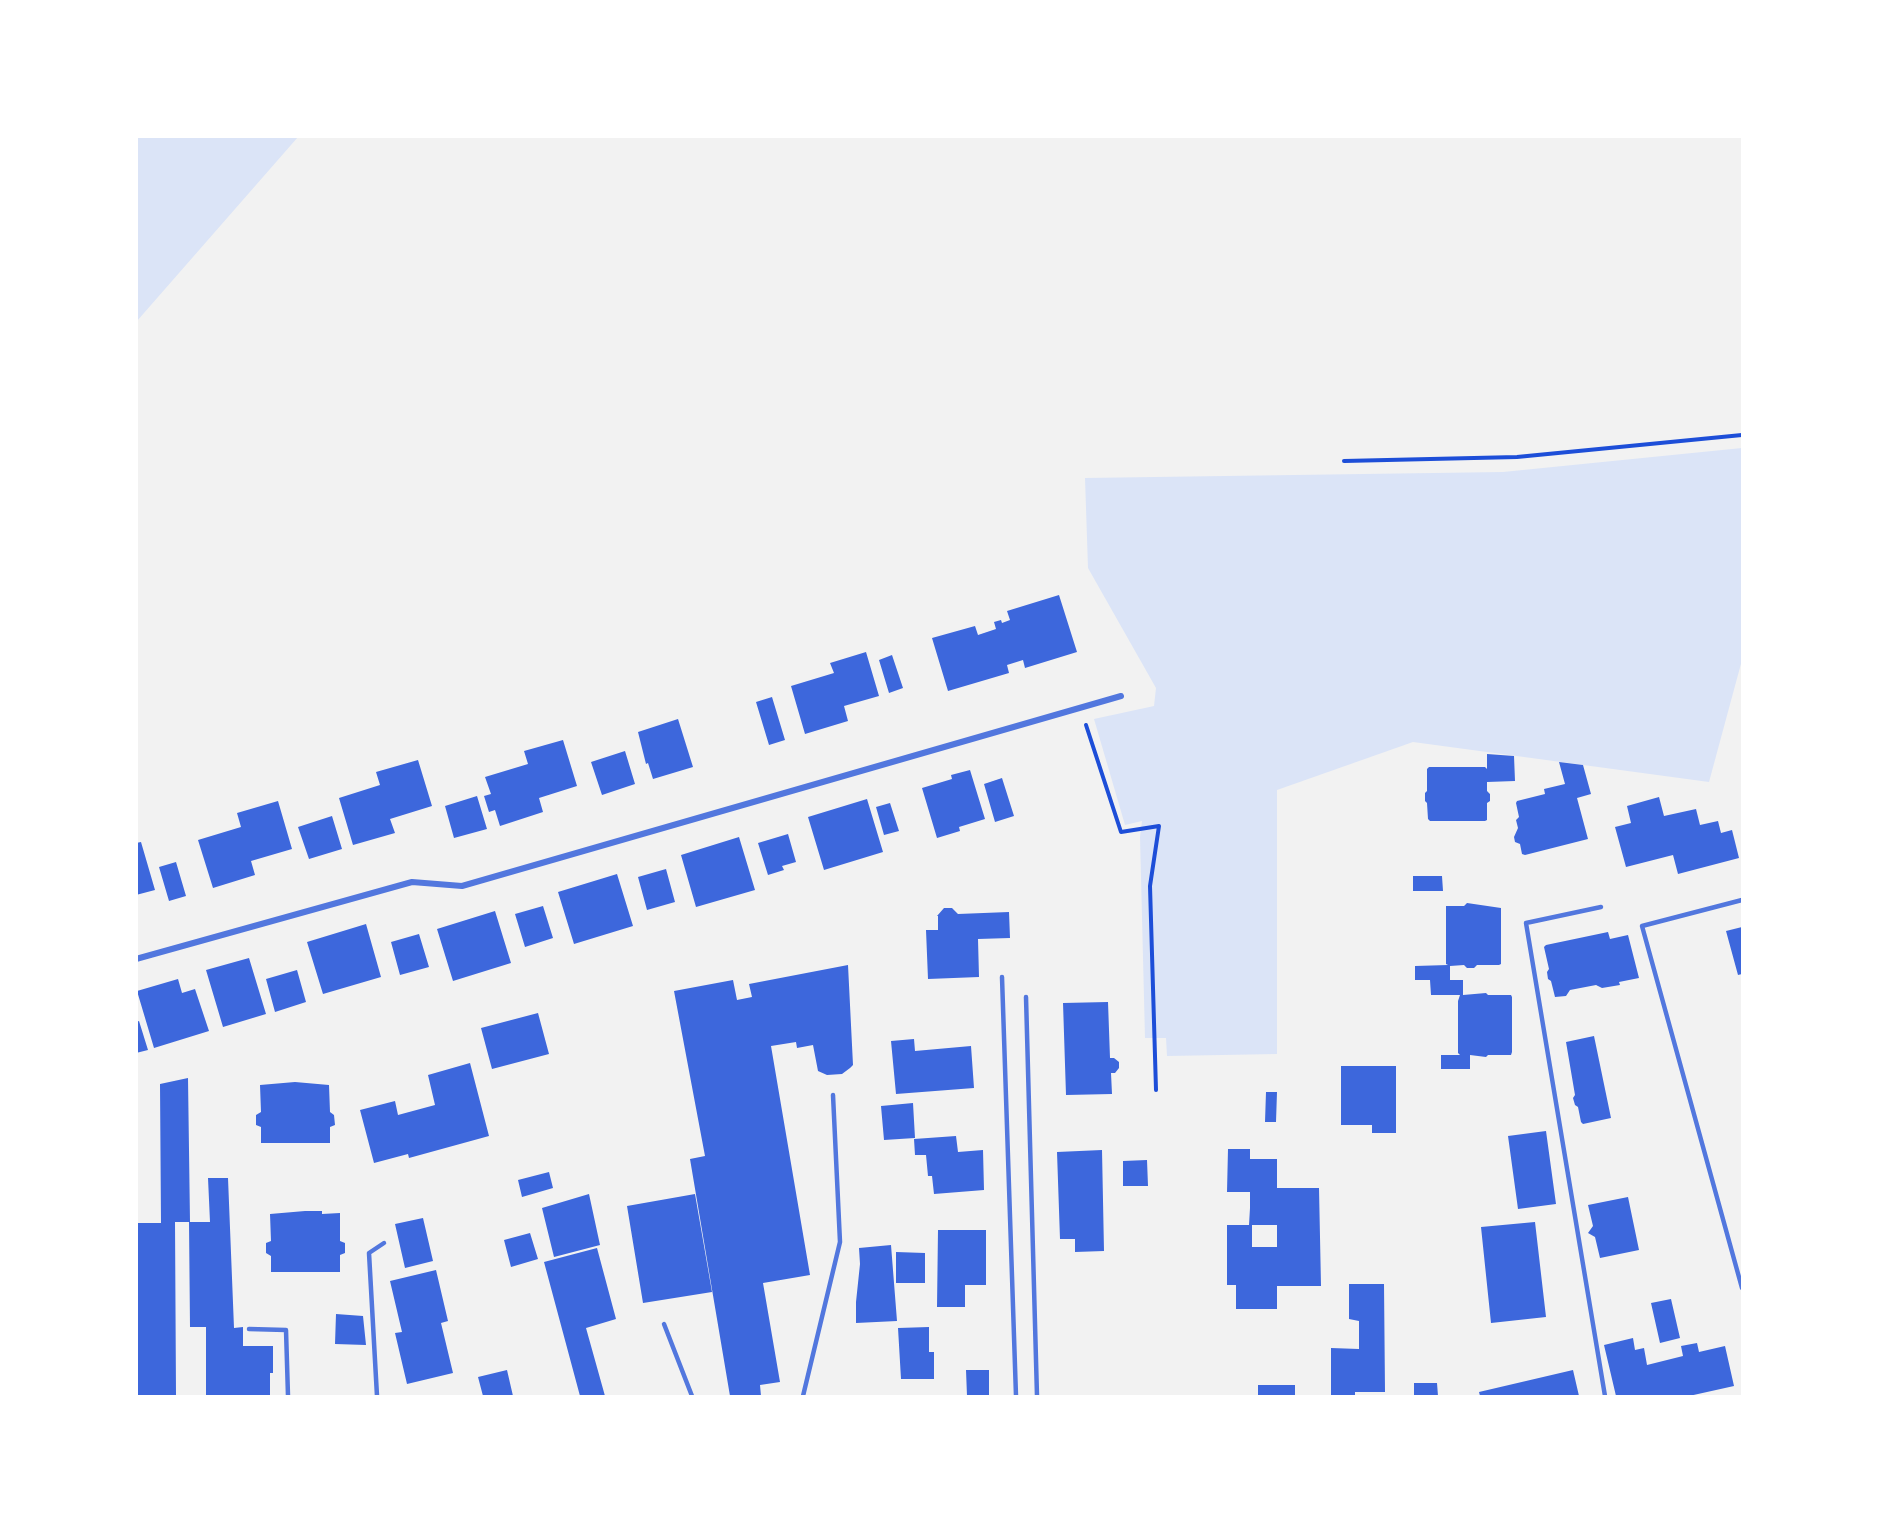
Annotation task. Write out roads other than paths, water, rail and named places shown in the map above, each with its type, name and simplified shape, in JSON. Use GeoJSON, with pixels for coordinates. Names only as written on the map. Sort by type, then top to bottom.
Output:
{"type":"FeatureCollection","features":[{"type":"Feature","properties":{"kind":"street"},"geometry":{"type":"LineString","coordinates":[[136,959],[412,882],[462,886],[1121,696]]}},
{"type":"Feature","properties":{"kind":"lane"},"geometry":{"type":"LineString","coordinates":[[1743,900],[1642,926],[1743,1288]]}},
{"type":"Feature","properties":{"kind":"lane"},"geometry":{"type":"LineString","coordinates":[[1600,907],[1526,923],[1605,1396]]}},
{"type":"Feature","properties":{"kind":"lane"},"geometry":{"type":"LineString","coordinates":[[1002,977],[1016,1396]]}},
{"type":"Feature","properties":{"kind":"lane"},"geometry":{"type":"LineString","coordinates":[[1026,997],[1037,1396]]}},
{"type":"Feature","properties":{"kind":"lane"},"geometry":{"type":"LineString","coordinates":[[803,1396],[840,1242],[833,1095]]}},
{"type":"Feature","properties":{"kind":"lane"},"geometry":{"type":"LineString","coordinates":[[378,1396],[369,1253],[384,1244]]}},
{"type":"Feature","properties":{"kind":"lane"},"geometry":{"type":"LineString","coordinates":[[664,1324],[692,1396]]}},
{"type":"Feature","properties":{"kind":"lane"},"geometry":{"type":"LineString","coordinates":[[249,1329],[286,1330],[288,1396]]}}]}
